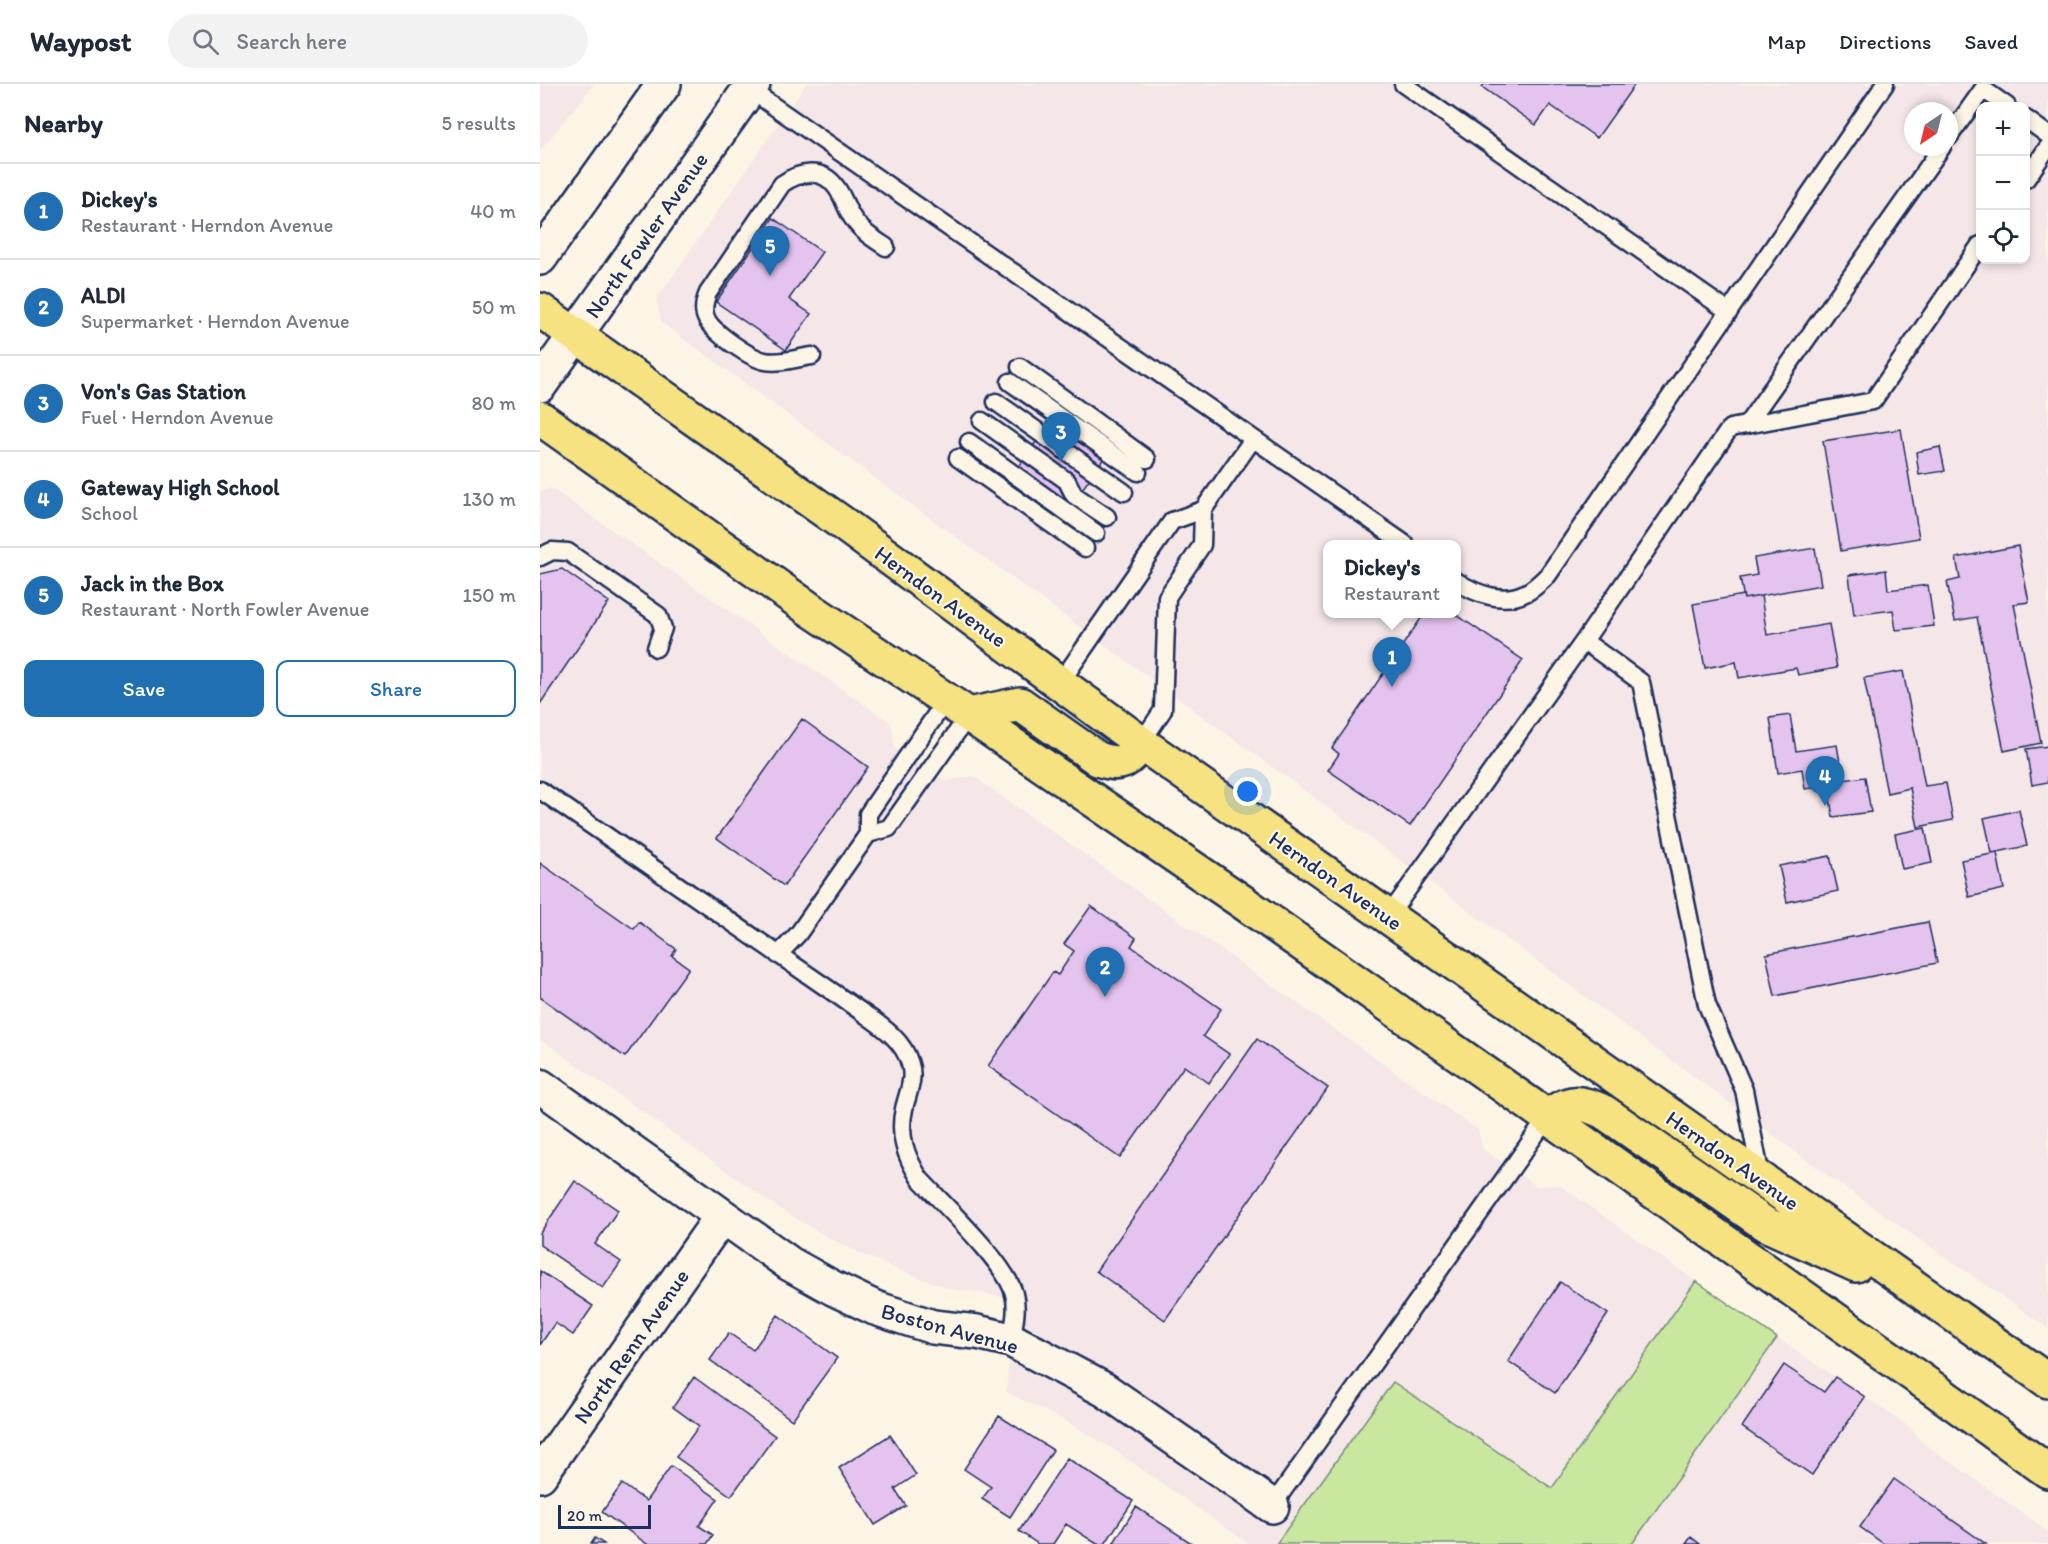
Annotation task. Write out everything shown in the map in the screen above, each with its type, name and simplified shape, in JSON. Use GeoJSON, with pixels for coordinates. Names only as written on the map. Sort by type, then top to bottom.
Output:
{"type":"FeatureCollection","features":[{"type":"Feature","properties":{"kind":"main road","name":"Herndon Avenue"},"geometry":{"type":"LineString","coordinates":[[540,310],[842,523],[1141,743],[2048,1381]]}},
{"type":"Feature","properties":{"kind":"main road"},"geometry":{"type":"LineString","coordinates":[[540,418],[798,601],[1244,903],[2048,1471]]}},
{"type":"Feature","properties":{"kind":"main road"},"geometry":{"type":"LineString","coordinates":[[957,707],[1020,704],[1098,759],[1107,762],[1120,764],[1130,758],[1141,743]]}},
{"type":"Feature","properties":{"kind":"main road"},"geometry":{"type":"LineString","coordinates":[[1548,1117],[1561,1107],[1573,1102],[1604,1112],[1766,1224],[1923,1295]]}},
{"type":"Feature","properties":{"kind":"street"},"geometry":{"type":"LineString","coordinates":[[540,258],[664,84]]}},
{"type":"Feature","properties":{"kind":"street","name":"North Fowler Avenue"},"geometry":{"type":"LineString","coordinates":[[540,386],[751,87]]}},
{"type":"Feature","properties":{"kind":"street","name":"Boston Avenue"},"geometry":{"type":"LineString","coordinates":[[540,1086],[790,1264],[875,1308],[933,1327],[976,1332],[1011,1340],[1105,1390],[1272,1506]]}},
{"type":"Feature","properties":{"kind":"street","name":"North Renn Avenue"},"geometry":{"type":"LineString","coordinates":[[540,1475],[722,1216]]}},
{"type":"Feature","properties":{"kind":"lane"},"geometry":{"type":"LineString","coordinates":[[1402,84],[1730,312]]}},
{"type":"Feature","properties":{"kind":"lane"},"geometry":{"type":"LineString","coordinates":[[1461,584],[1496,599],[1526,594],[1548,575],[1886,84]]}},
{"type":"Feature","properties":{"kind":"lane"},"geometry":{"type":"LineString","coordinates":[[751,87],[1399,540]]}},
{"type":"Feature","properties":{"kind":"lane"},"geometry":{"type":"LineString","coordinates":[[1958,124],[1983,89],[2001,102]]}},
{"type":"Feature","properties":{"kind":"lane"},"geometry":{"type":"LineString","coordinates":[[2030,122],[2048,135]]}},
{"type":"Feature","properties":{"kind":"lane"},"geometry":{"type":"LineString","coordinates":[[2030,173],[2048,147]]}},
{"type":"Feature","properties":{"kind":"lane"},"geometry":{"type":"LineString","coordinates":[[1748,424],[1936,156]]}},
{"type":"Feature","properties":{"kind":"lane"},"geometry":{"type":"LineString","coordinates":[[812,356],[775,362],[753,357],[706,320],[704,303],[708,293],[782,184],[792,177],[806,173],[827,178],[836,186],[853,219],[864,232],[886,247]]}},
{"type":"Feature","properties":{"kind":"lane"},"geometry":{"type":"LineString","coordinates":[[1388,917],[1584,641],[1730,428],[1873,401],[1976,251]]}},
{"type":"Feature","properties":{"kind":"lane"},"geometry":{"type":"LineString","coordinates":[[1010,382],[1143,465],[1020,367]]}},
{"type":"Feature","properties":{"kind":"lane"},"geometry":{"type":"LineString","coordinates":[[996,402],[1124,492]]}},
{"type":"Feature","properties":{"kind":"lane"},"geometry":{"type":"LineString","coordinates":[[982,422],[1067,480],[1074,495],[1107,517]]}},
{"type":"Feature","properties":{"kind":"lane"},"geometry":{"type":"LineString","coordinates":[[1141,743],[1163,710],[1167,597],[1202,544],[1203,510],[1252,439]]}},
{"type":"Feature","properties":{"kind":"lane"},"geometry":{"type":"LineString","coordinates":[[969,442],[1096,533]]}},
{"type":"Feature","properties":{"kind":"lane"},"geometry":{"type":"LineString","coordinates":[[957,458],[1085,548]]}},
{"type":"Feature","properties":{"kind":"lane"},"geometry":{"type":"LineString","coordinates":[[1060,683],[1172,521],[1203,510]]}},
{"type":"Feature","properties":{"kind":"lane"},"geometry":{"type":"LineString","coordinates":[[540,557],[552,551],[568,552],[658,615],[663,628],[656,648]]}},
{"type":"Feature","properties":{"kind":"lane"},"geometry":{"type":"LineString","coordinates":[[1584,641],[1641,682],[1707,1005],[1744,1090],[1762,1180]]}},
{"type":"Feature","properties":{"kind":"lane"},"geometry":{"type":"LineString","coordinates":[[778,955],[798,934],[868,834],[868,814],[957,707]]}},
{"type":"Feature","properties":{"kind":"lane"},"geometry":{"type":"LineString","coordinates":[[868,834],[889,828],[957,707]]}},
{"type":"Feature","properties":{"kind":"lane"},"geometry":{"type":"LineString","coordinates":[[540,790],[883,1027],[901,1046],[911,1066],[910,1086],[901,1129],[903,1146],[910,1164],[920,1179],[1006,1273],[1014,1294],[1016,1314],[1011,1340]]}},
{"type":"Feature","properties":{"kind":"lane"},"geometry":{"type":"LineString","coordinates":[[1272,1506],[1548,1117]]}},
{"type":"Feature","properties":{"kind":"shaded area"},"geometry":{"type":"Polygon","coordinates":[[[540,84],[594,84],[540,151],[540,84]]]}},
{"type":"Feature","properties":{"kind":"shaded area"},"geometry":{"type":"Polygon","coordinates":[[[806,84],[2048,84],[2048,1328],[1834,1180],[1396,857],[662,323],[656,300],[806,84]]]}},
{"type":"Feature","properties":{"kind":"shaded area"},"geometry":{"type":"Polygon","coordinates":[[[551,488],[891,723],[895,748],[946,781],[973,776],[1478,1130],[1483,1149],[1536,1186],[1559,1185],[1696,1281],[1551,1488],[1393,1382],[1276,1544],[1249,1544],[1113,1449],[1062,1419],[1006,1392],[1011,1340],[1008,1298],[948,1288],[886,1265],[829,1238],[777,1207],[540,1039],[540,492],[551,488]]]}},
{"type":"Feature","properties":{"kind":"shaded area"},"geometry":{"type":"Polygon","coordinates":[[[1777,1338],[1911,1428],[1922,1442],[2048,1531],[2048,1544],[1632,1544],[1777,1338]]]}},
{"type":"Feature","properties":{"kind":"green space"},"geometry":{"type":"Polygon","coordinates":[[[1696,1281],[1777,1338],[1632,1544],[1276,1544],[1393,1382],[1552,1488],[1696,1281]]]}},
{"type":"Feature","properties":{"kind":"building"},"geometry":{"type":"Polygon","coordinates":[[[1484,84],[1635,84],[1597,138],[1550,105],[1536,125],[1482,87],[1484,84]]]}},
{"type":"Feature","properties":{"kind":"building"},"geometry":{"type":"Polygon","coordinates":[[[773,218],[822,252],[789,299],[811,314],[786,350],[716,302],[773,218]]]}},
{"type":"Feature","properties":{"kind":"building"},"geometry":{"type":"Polygon","coordinates":[[[1069,394],[1123,431],[1053,531],[1000,494],[1069,394]]]}},
{"type":"Feature","properties":{"kind":"building"},"geometry":{"type":"Polygon","coordinates":[[[1901,429],[1919,538],[1841,551],[1823,441],[1901,429]]]}},
{"type":"Feature","properties":{"kind":"building"},"geometry":{"type":"Polygon","coordinates":[[[1940,447],[1945,471],[1919,475],[1916,452],[1940,447]]]}},
{"type":"Feature","properties":{"kind":"building"},"geometry":{"type":"Polygon","coordinates":[[[2018,546],[2029,602],[2014,604],[2041,743],[2004,751],[1977,617],[1955,621],[1947,582],[1960,579],[1956,558],[2018,546]]]}},
{"type":"Feature","properties":{"kind":"building"},"geometry":{"type":"Polygon","coordinates":[[[1815,548],[1821,585],[1744,599],[1740,578],[1757,575],[1754,558],[1815,548]]]}},
{"type":"Feature","properties":{"kind":"building"},"geometry":{"type":"Polygon","coordinates":[[[562,569],[609,602],[540,704],[540,574],[562,569]]]}},
{"type":"Feature","properties":{"kind":"building"},"geometry":{"type":"Polygon","coordinates":[[[1886,570],[1888,590],[1928,585],[1934,626],[1896,630],[1893,610],[1854,615],[1849,575],[1886,570]]]}},
{"type":"Feature","properties":{"kind":"building"},"geometry":{"type":"Polygon","coordinates":[[[1743,595],[1744,599],[1761,596],[1767,635],[1829,624],[1837,668],[1798,675],[1796,668],[1739,678],[1736,662],[1705,668],[1693,604],[1743,595]]]}},
{"type":"Feature","properties":{"kind":"building"},"geometry":{"type":"Polygon","coordinates":[[[1421,618],[1461,618],[1523,660],[1410,826],[1328,770],[1339,754],[1332,748],[1421,618]]]}},
{"type":"Feature","properties":{"kind":"building"},"geometry":{"type":"Polygon","coordinates":[[[1903,671],[1925,786],[1946,783],[1953,820],[1918,827],[1910,788],[1887,793],[1864,678],[1903,671]]]}},
{"type":"Feature","properties":{"kind":"building"},"geometry":{"type":"Polygon","coordinates":[[[1790,715],[1796,751],[1837,745],[1843,780],[1865,777],[1871,812],[1833,817],[1828,786],[1805,789],[1802,769],[1778,773],[1770,718],[1790,715]]]}},
{"type":"Feature","properties":{"kind":"building"},"geometry":{"type":"Polygon","coordinates":[[[802,719],[868,767],[784,886],[717,838],[802,719]]]}},
{"type":"Feature","properties":{"kind":"building"},"geometry":{"type":"Polygon","coordinates":[[[2048,746],[2048,782],[2032,785],[2026,749],[2048,746]]]}},
{"type":"Feature","properties":{"kind":"building"},"geometry":{"type":"Polygon","coordinates":[[[2019,810],[2027,846],[1992,853],[1984,818],[2019,810]]]}},
{"type":"Feature","properties":{"kind":"building"},"geometry":{"type":"Polygon","coordinates":[[[1925,828],[1932,863],[1902,869],[1895,834],[1925,828]]]}},
{"type":"Feature","properties":{"kind":"building"},"geometry":{"type":"Polygon","coordinates":[[[1997,853],[2004,889],[1969,897],[1961,860],[1997,853]]]}},
{"type":"Feature","properties":{"kind":"building"},"geometry":{"type":"Polygon","coordinates":[[[1830,856],[1838,891],[1787,902],[1779,866],[1830,856]]]}},
{"type":"Feature","properties":{"kind":"building"},"geometry":{"type":"Polygon","coordinates":[[[540,863],[634,929],[639,922],[676,949],[672,956],[689,968],[625,1057],[540,997],[540,863]]]}},
{"type":"Feature","properties":{"kind":"building"},"geometry":{"type":"Polygon","coordinates":[[[1091,906],[1136,938],[1131,946],[1221,1009],[1203,1036],[1229,1054],[1209,1083],[1184,1066],[1120,1158],[988,1066],[1053,972],[1058,975],[1074,951],[1064,944],[1091,906]]]}},
{"type":"Feature","properties":{"kind":"building"},"geometry":{"type":"Polygon","coordinates":[[[1928,922],[1937,963],[1775,996],[1766,954],[1928,922]]]}},
{"type":"Feature","properties":{"kind":"building"},"geometry":{"type":"Polygon","coordinates":[[[1257,1039],[1328,1088],[1165,1320],[1096,1271],[1257,1039]]]}},
{"type":"Feature","properties":{"kind":"building"},"geometry":{"type":"Polygon","coordinates":[[[575,1181],[618,1210],[595,1244],[621,1262],[603,1288],[540,1245],[540,1233],[575,1181]]]}},
{"type":"Feature","properties":{"kind":"building"},"geometry":{"type":"Polygon","coordinates":[[[540,1271],[593,1306],[573,1335],[555,1323],[540,1345],[540,1271]]]}},
{"type":"Feature","properties":{"kind":"building"},"geometry":{"type":"Polygon","coordinates":[[[1560,1282],[1608,1314],[1555,1393],[1508,1361],[1560,1282]]]}},
{"type":"Feature","properties":{"kind":"building"},"geometry":{"type":"Polygon","coordinates":[[[778,1315],[837,1358],[792,1420],[710,1360],[729,1333],[753,1350],[778,1315]]]}},
{"type":"Feature","properties":{"kind":"building"},"geometry":{"type":"Polygon","coordinates":[[[1784,1365],[1824,1392],[1835,1377],[1865,1397],[1812,1475],[1742,1427],[1784,1365]]]}},
{"type":"Feature","properties":{"kind":"building"},"geometry":{"type":"Polygon","coordinates":[[[694,1377],[775,1436],[731,1496],[676,1457],[699,1426],[673,1407],[694,1377]]]}},
{"type":"Feature","properties":{"kind":"building"},"geometry":{"type":"Polygon","coordinates":[[[999,1416],[1053,1450],[1010,1517],[982,1499],[991,1487],[964,1469],[999,1416]]]}},
{"type":"Feature","properties":{"kind":"building"},"geometry":{"type":"Polygon","coordinates":[[[890,1435],[916,1475],[895,1489],[906,1506],[875,1525],[839,1468],[890,1435]]]}},
{"type":"Feature","properties":{"kind":"building"},"geometry":{"type":"Polygon","coordinates":[[[1067,1458],[1133,1501],[1105,1544],[1097,1544],[1066,1524],[1053,1544],[1038,1544],[1019,1531],[1067,1458]]]}},
{"type":"Feature","properties":{"kind":"building"},"geometry":{"type":"Polygon","coordinates":[[[671,1466],[718,1499],[699,1526],[713,1535],[707,1544],[647,1544],[602,1512],[622,1484],[646,1501],[671,1466]]]}},
{"type":"Feature","properties":{"kind":"building"},"geometry":{"type":"Polygon","coordinates":[[[1894,1479],[1986,1544],[1884,1544],[1860,1527],[1894,1479]]]}},
{"type":"Feature","properties":{"kind":"building"},"geometry":{"type":"Polygon","coordinates":[[[1136,1507],[1193,1544],[1113,1544],[1136,1507]]]}},
{"type":"Feature","properties":{"kind":"building"},"geometry":{"type":"Polygon","coordinates":[[[1691,1537],[1700,1544],[1686,1544],[1691,1537]]]}},
{"type":"Feature","properties":{"kind":"building"},"geometry":{"type":"Polygon","coordinates":[[[595,1538],[604,1544],[591,1544],[595,1538]]]}},
{"type":"Feature","properties":{"kind":"place","name":"Jack in the Box"},"geometry":{"type":"Point","coordinates":[770,276]}},
{"type":"Feature","properties":{"kind":"place","name":"Von's Gas Station"},"geometry":{"type":"Point","coordinates":[1061,462]}},
{"type":"Feature","properties":{"kind":"place","name":"Dickey's"},"geometry":{"type":"Point","coordinates":[1392,687]}},
{"type":"Feature","properties":{"kind":"place","name":"Gateway High School"},"geometry":{"type":"Point","coordinates":[1825,806]}},
{"type":"Feature","properties":{"kind":"place","name":"ALDI"},"geometry":{"type":"Point","coordinates":[1105,997]}}]}
